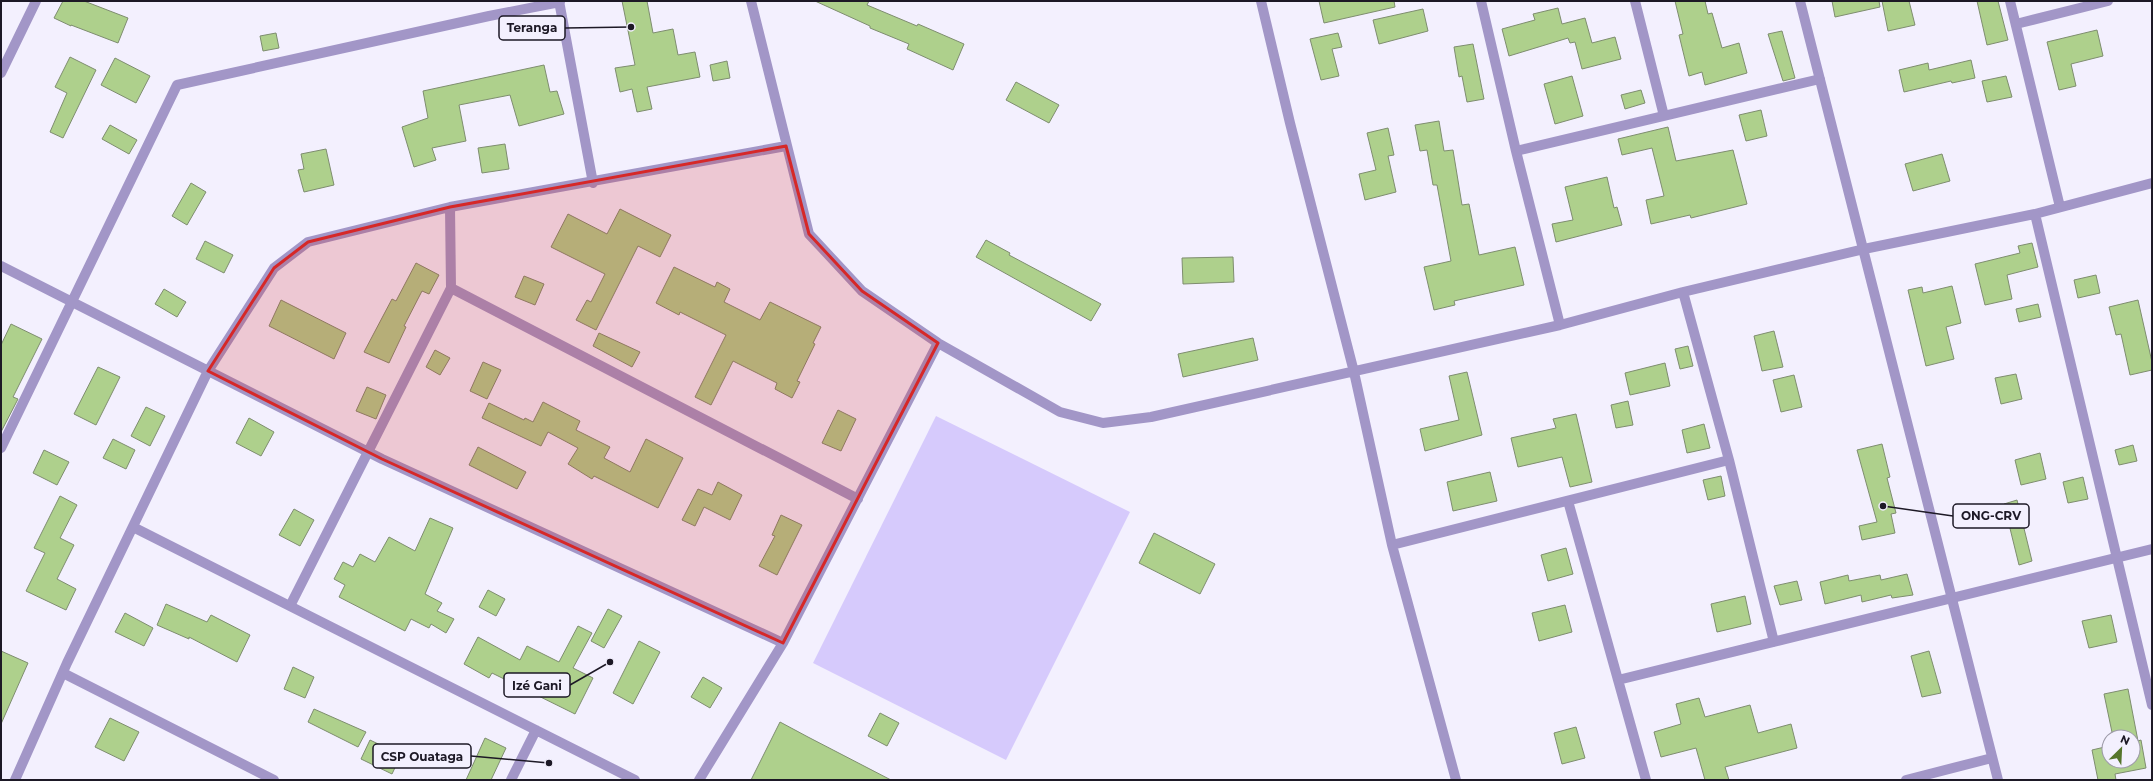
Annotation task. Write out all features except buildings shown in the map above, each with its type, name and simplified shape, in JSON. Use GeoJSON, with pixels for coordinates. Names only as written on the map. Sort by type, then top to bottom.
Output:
{"type":"FeatureCollection","features":[{"type":"Feature","properties":{"kind":"street"},"geometry":{"type":"LineString","coordinates":[[1,73],[36,1]]}},
{"type":"Feature","properties":{"kind":"street"},"geometry":{"type":"LineString","coordinates":[[751,1],[809,234],[862,292],[938,343],[1060,412],[1103,422],[1151,417],[1354,372],[1560,325],[1683,292],[1864,249],[2035,214],[2152,183]]}},
{"type":"Feature","properties":{"kind":"street"},"geometry":{"type":"LineString","coordinates":[[1261,1],[1292,131],[1354,372],[1392,545],[1456,780]]}},
{"type":"Feature","properties":{"kind":"street"},"geometry":{"type":"LineString","coordinates":[[1481,1],[1516,150],[1560,325]]}},
{"type":"Feature","properties":{"kind":"street"},"geometry":{"type":"LineString","coordinates":[[1635,1],[1664,116]]}},
{"type":"Feature","properties":{"kind":"street"},"geometry":{"type":"LineString","coordinates":[[1800,1],[1998,780]]}},
{"type":"Feature","properties":{"kind":"street"},"geometry":{"type":"LineString","coordinates":[[2010,1],[2060,207]]}},
{"type":"Feature","properties":{"kind":"street"},"geometry":{"type":"LineString","coordinates":[[2016,24],[2108,1]]}},
{"type":"Feature","properties":{"kind":"street"},"geometry":{"type":"LineString","coordinates":[[1,448],[177,84],[560,2],[593,183]]}},
{"type":"Feature","properties":{"kind":"street"},"geometry":{"type":"LineString","coordinates":[[1516,150],[1820,79]]}},
{"type":"Feature","properties":{"kind":"street"},"geometry":{"type":"LineString","coordinates":[[15,780],[63,673],[208,371],[274,268],[308,242],[450,208],[593,183],[786,146]]}},
{"type":"Feature","properties":{"kind":"street"},"geometry":{"type":"LineString","coordinates":[[290,606],[451,288],[450,208]]}},
{"type":"Feature","properties":{"kind":"street"},"geometry":{"type":"LineString","coordinates":[[2035,214],[2152,705]]}},
{"type":"Feature","properties":{"kind":"street"},"geometry":{"type":"LineString","coordinates":[[1,266],[368,452],[783,643]]}},
{"type":"Feature","properties":{"kind":"street"},"geometry":{"type":"LineString","coordinates":[[451,288],[858,499]]}},
{"type":"Feature","properties":{"kind":"street"},"geometry":{"type":"LineString","coordinates":[[1683,292],[1729,460],[1774,642]]}},
{"type":"Feature","properties":{"kind":"street"},"geometry":{"type":"LineString","coordinates":[[699,780],[783,643],[938,343]]}},
{"type":"Feature","properties":{"kind":"street"},"geometry":{"type":"LineString","coordinates":[[1392,545],[1729,460]]}},
{"type":"Feature","properties":{"kind":"street"},"geometry":{"type":"LineString","coordinates":[[1568,501],[1646,780]]}},
{"type":"Feature","properties":{"kind":"street"},"geometry":{"type":"LineString","coordinates":[[133,527],[635,780]]}},
{"type":"Feature","properties":{"kind":"street"},"geometry":{"type":"LineString","coordinates":[[1618,680],[2152,549]]}},
{"type":"Feature","properties":{"kind":"street"},"geometry":{"type":"LineString","coordinates":[[63,673],[274,780]]}},
{"type":"Feature","properties":{"kind":"street"},"geometry":{"type":"LineString","coordinates":[[510,780],[536,730]]}},
{"type":"Feature","properties":{"kind":"street"},"geometry":{"type":"LineString","coordinates":[[1906,780],[1992,758]]}},
{"type":"Feature","properties":{"kind":"highlighted area"},"geometry":{"type":"Polygon","coordinates":[[[786,146],[809,234],[862,291],[938,343],[783,643],[382,459],[208,371],[274,268],[308,242],[450,207],[786,146]]]}},
{"type":"Feature","properties":{"kind":"shaded area"},"geometry":{"type":"Polygon","coordinates":[[[936,416],[1130,512],[1006,760],[813,663],[936,416]]]}},
{"type":"Feature","properties":{"kind":"place","name":"Teranga"},"geometry":{"type":"Point","coordinates":[631,27]}},
{"type":"Feature","properties":{"kind":"place","name":"ONG-CRV"},"geometry":{"type":"Point","coordinates":[1883,506]}},
{"type":"Feature","properties":{"kind":"place","name":"Izé Gani"},"geometry":{"type":"Point","coordinates":[610,662]}},
{"type":"Feature","properties":{"kind":"place","name":"CSP Ouataga"},"geometry":{"type":"Point","coordinates":[549,763]}}]}
